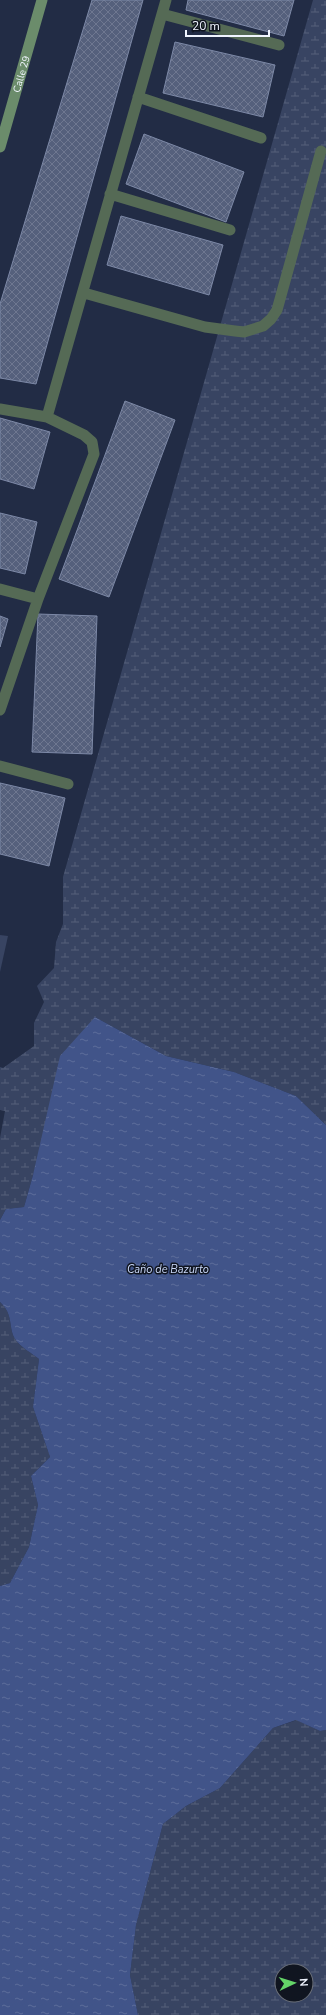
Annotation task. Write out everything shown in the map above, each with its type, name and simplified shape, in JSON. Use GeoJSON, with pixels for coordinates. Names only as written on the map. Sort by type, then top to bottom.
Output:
{"type":"FeatureCollection","features":[{"type":"Feature","properties":{"kind":"main road","name":"Calle 29"},"geometry":{"type":"LineString","coordinates":[[0,148],[42,0]]}},
{"type":"Feature","properties":{"kind":"lane"},"geometry":{"type":"LineString","coordinates":[[47,417],[84,293],[110,194],[166,0]]}},
{"type":"Feature","properties":{"kind":"lane"},"geometry":{"type":"LineString","coordinates":[[162,14],[279,46]]}},
{"type":"Feature","properties":{"kind":"lane"},"geometry":{"type":"LineString","coordinates":[[138,96],[261,138]]}},
{"type":"Feature","properties":{"kind":"lane"},"geometry":{"type":"LineString","coordinates":[[84,293],[205,327],[244,332],[263,326],[277,310],[321,151]]}},
{"type":"Feature","properties":{"kind":"lane"},"geometry":{"type":"LineString","coordinates":[[110,194],[230,230]]}},
{"type":"Feature","properties":{"kind":"lane"},"geometry":{"type":"LineString","coordinates":[[0,409],[47,417],[84,435],[92,442],[94,454],[3,692],[0,710]]}},
{"type":"Feature","properties":{"kind":"lane"},"geometry":{"type":"LineString","coordinates":[[0,589],[38,599]]}},
{"type":"Feature","properties":{"kind":"lane"},"geometry":{"type":"LineString","coordinates":[[0,766],[68,784]]}},
{"type":"Feature","properties":{"kind":"green space"},"geometry":{"type":"Polygon","coordinates":[[[313,0],[326,0],[326,1125],[296,1096],[234,1072],[166,1056],[95,1017],[33,1175],[24,1207],[6,1209],[0,1220],[0,1138],[5,1111],[0,1110],[0,1067],[3,1068],[34,1046],[34,1023],[44,1002],[37,986],[54,968],[56,942],[63,924],[63,877],[313,0]]]}},
{"type":"Feature","properties":{"kind":"green space"},"geometry":{"type":"Polygon","coordinates":[[[0,935],[8,936],[0,972],[0,935]]]}},
{"type":"Feature","properties":{"kind":"green space"},"geometry":{"type":"Polygon","coordinates":[[[0,1302],[9,1316],[13,1334],[17,1342],[39,1359],[33,1407],[50,1457],[31,1476],[38,1505],[29,1547],[10,1583],[0,1586],[0,1302]]]}},
{"type":"Feature","properties":{"kind":"green space"},"geometry":{"type":"Polygon","coordinates":[[[297,1720],[320,1731],[326,1730],[326,2015],[138,2015],[130,1975],[136,1925],[163,1824],[186,1806],[220,1788],[273,1728],[297,1720]]]}},
{"type":"Feature","properties":{"kind":"water","name":"Caño de Bazurto"},"geometry":{"type":"Polygon","coordinates":[[[95,1017],[166,1056],[234,1072],[296,1096],[326,1125],[326,1730],[320,1731],[296,1720],[273,1728],[220,1788],[186,1806],[163,1824],[136,1925],[130,1975],[138,2015],[0,2015],[0,1586],[10,1583],[29,1547],[38,1505],[31,1476],[50,1457],[33,1407],[39,1359],[17,1342],[13,1334],[9,1316],[0,1302],[0,1220],[6,1209],[24,1207],[33,1175],[60,1056],[95,1017]]]}},
{"type":"Feature","properties":{"kind":"building"},"geometry":{"type":"Polygon","coordinates":[[[92,0],[143,0],[36,384],[0,378],[0,304],[92,0]]]}},
{"type":"Feature","properties":{"kind":"building"},"geometry":{"type":"Polygon","coordinates":[[[188,0],[294,0],[284,36],[186,10],[188,0]]]}},
{"type":"Feature","properties":{"kind":"building"},"geometry":{"type":"Polygon","coordinates":[[[175,42],[275,65],[263,117],[163,93],[175,42]]]}},
{"type":"Feature","properties":{"kind":"building"},"geometry":{"type":"Polygon","coordinates":[[[144,134],[244,172],[226,222],[126,184],[144,134]]]}},
{"type":"Feature","properties":{"kind":"building"},"geometry":{"type":"Polygon","coordinates":[[[121,216],[223,245],[209,295],[107,265],[121,216]]]}},
{"type":"Feature","properties":{"kind":"building"},"geometry":{"type":"Polygon","coordinates":[[[125,401],[175,420],[109,597],[59,579],[125,401]]]}},
{"type":"Feature","properties":{"kind":"building"},"geometry":{"type":"Polygon","coordinates":[[[0,418],[50,432],[34,489],[0,479],[0,418]]]}},
{"type":"Feature","properties":{"kind":"building"},"geometry":{"type":"Polygon","coordinates":[[[0,513],[37,522],[25,574],[0,568],[0,513]]]}},
{"type":"Feature","properties":{"kind":"building"},"geometry":{"type":"Polygon","coordinates":[[[38,614],[97,616],[92,754],[32,752],[38,614]]]}},
{"type":"Feature","properties":{"kind":"building"},"geometry":{"type":"Polygon","coordinates":[[[0,616],[8,619],[0,647],[0,616]]]}},
{"type":"Feature","properties":{"kind":"building"},"geometry":{"type":"Polygon","coordinates":[[[0,783],[65,798],[49,866],[0,854],[0,783]]]}}]}
